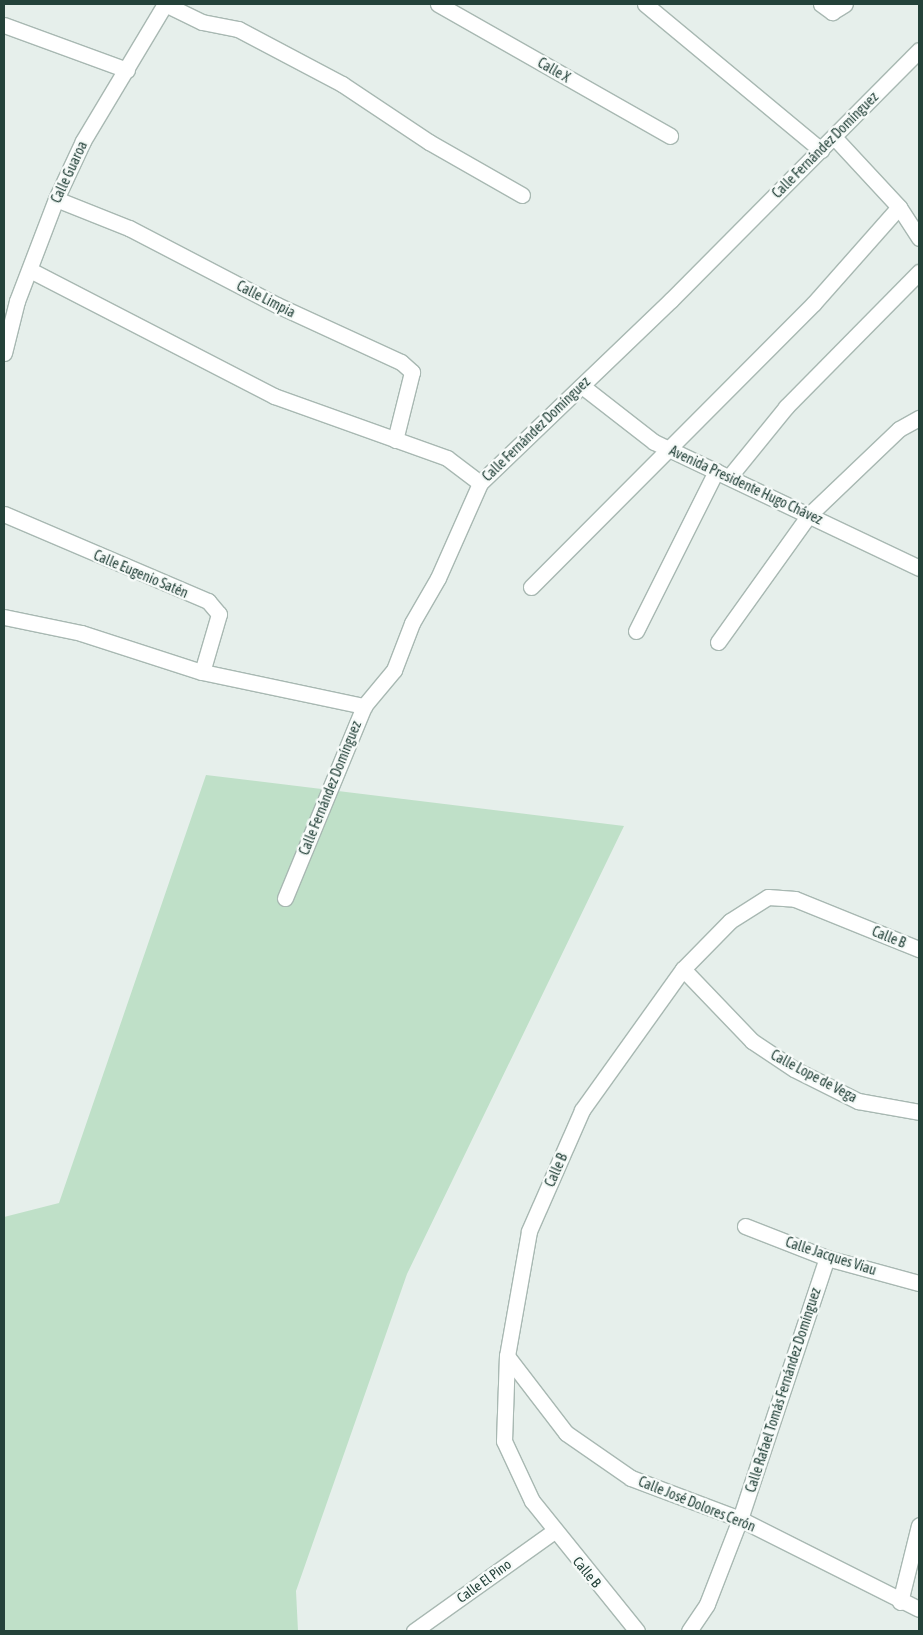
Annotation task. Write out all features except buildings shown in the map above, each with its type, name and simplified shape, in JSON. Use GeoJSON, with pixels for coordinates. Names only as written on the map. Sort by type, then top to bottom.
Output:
{"type":"FeatureCollection","features":[{"type":"Feature","properties":{"kind":"street"},"geometry":{"type":"LineString","coordinates":[[165,4],[202,22],[238,29],[342,84],[429,142],[522,195]]}},
{"type":"Feature","properties":{"kind":"street","name":"Calle Guaroa"},"geometry":{"type":"LineString","coordinates":[[4,353],[10,299],[30,270],[56,199],[83,141],[165,4]]}},
{"type":"Feature","properties":{"kind":"street","name":"Calle X"},"geometry":{"type":"LineString","coordinates":[[438,4],[670,136]]}},
{"type":"Feature","properties":{"kind":"street"},"geometry":{"type":"LineString","coordinates":[[645,4],[821,150]]}},
{"type":"Feature","properties":{"kind":"street"},"geometry":{"type":"LineString","coordinates":[[821,4],[832,12],[845,4]]}},
{"type":"Feature","properties":{"kind":"street"},"geometry":{"type":"LineString","coordinates":[[4,24],[127,70]]}},
{"type":"Feature","properties":{"kind":"street","name":"Calle Fernández Domínguez"},"geometry":{"type":"LineString","coordinates":[[285,898],[364,706],[394,670],[412,623],[438,578],[480,483],[582,386],[821,150],[919,50]]}},
{"type":"Feature","properties":{"kind":"street"},"geometry":{"type":"LineString","coordinates":[[834,137],[899,207],[919,238]]}},
{"type":"Feature","properties":{"kind":"street","name":"Calle Limpia"},"geometry":{"type":"LineString","coordinates":[[56,199],[129,228],[277,305],[401,362],[412,372],[395,440]]}},
{"type":"Feature","properties":{"kind":"street"},"geometry":{"type":"LineString","coordinates":[[531,587],[814,302],[899,207]]}},
{"type":"Feature","properties":{"kind":"street"},"geometry":{"type":"LineString","coordinates":[[30,270],[274,396],[448,458],[480,483]]}},
{"type":"Feature","properties":{"kind":"street"},"geometry":{"type":"LineString","coordinates":[[636,631],[723,474],[919,272]]}},
{"type":"Feature","properties":{"kind":"street","name":"Avenida Presidente Hugo Chávez"},"geometry":{"type":"LineString","coordinates":[[582,386],[669,449],[919,568]]}},
{"type":"Feature","properties":{"kind":"street"},"geometry":{"type":"LineString","coordinates":[[718,642],[809,515],[899,429],[919,418]]}},
{"type":"Feature","properties":{"kind":"street","name":"Calle Eugenio Satén"},"geometry":{"type":"LineString","coordinates":[[4,514],[208,601],[219,614],[202,672]]}},
{"type":"Feature","properties":{"kind":"street"},"geometry":{"type":"LineString","coordinates":[[4,617],[81,633],[202,672],[364,706]]}},
{"type":"Feature","properties":{"kind":"street","name":"Calle B"},"geometry":{"type":"LineString","coordinates":[[636,1631],[554,1531],[532,1501],[504,1441],[506,1356],[529,1231],[582,1110],[683,968],[730,921],[768,896],[795,899],[919,949]]}},
{"type":"Feature","properties":{"kind":"street","name":"Calle Lope de Vega"},"geometry":{"type":"LineString","coordinates":[[683,968],[752,1041],[794,1069],[858,1102],[919,1112]]}},
{"type":"Feature","properties":{"kind":"street","name":"Calle Jacques Viau"},"geometry":{"type":"LineString","coordinates":[[745,1226],[826,1258],[919,1283]]}},
{"type":"Feature","properties":{"kind":"street","name":"Calle Rafael Tomás Fernández Domínguez"},"geometry":{"type":"LineString","coordinates":[[689,1631],[707,1604],[740,1519],[826,1258]]}},
{"type":"Feature","properties":{"kind":"street","name":"Calle José Dolores Cerón"},"geometry":{"type":"LineString","coordinates":[[506,1356],[566,1433],[631,1478],[740,1519],[900,1602],[919,1609]]}},
{"type":"Feature","properties":{"kind":"street"},"geometry":{"type":"LineString","coordinates":[[900,1602],[919,1525]]}},
{"type":"Feature","properties":{"kind":"street","name":"Calle El Pino"},"geometry":{"type":"LineString","coordinates":[[414,1631],[554,1531]]}},
{"type":"Feature","properties":{"kind":"green space"},"geometry":{"type":"Polygon","coordinates":[[[206,775],[624,826],[407,1274],[296,1591],[298,1631],[4,1631],[4,1217],[59,1203],[206,775]]]}}]}
